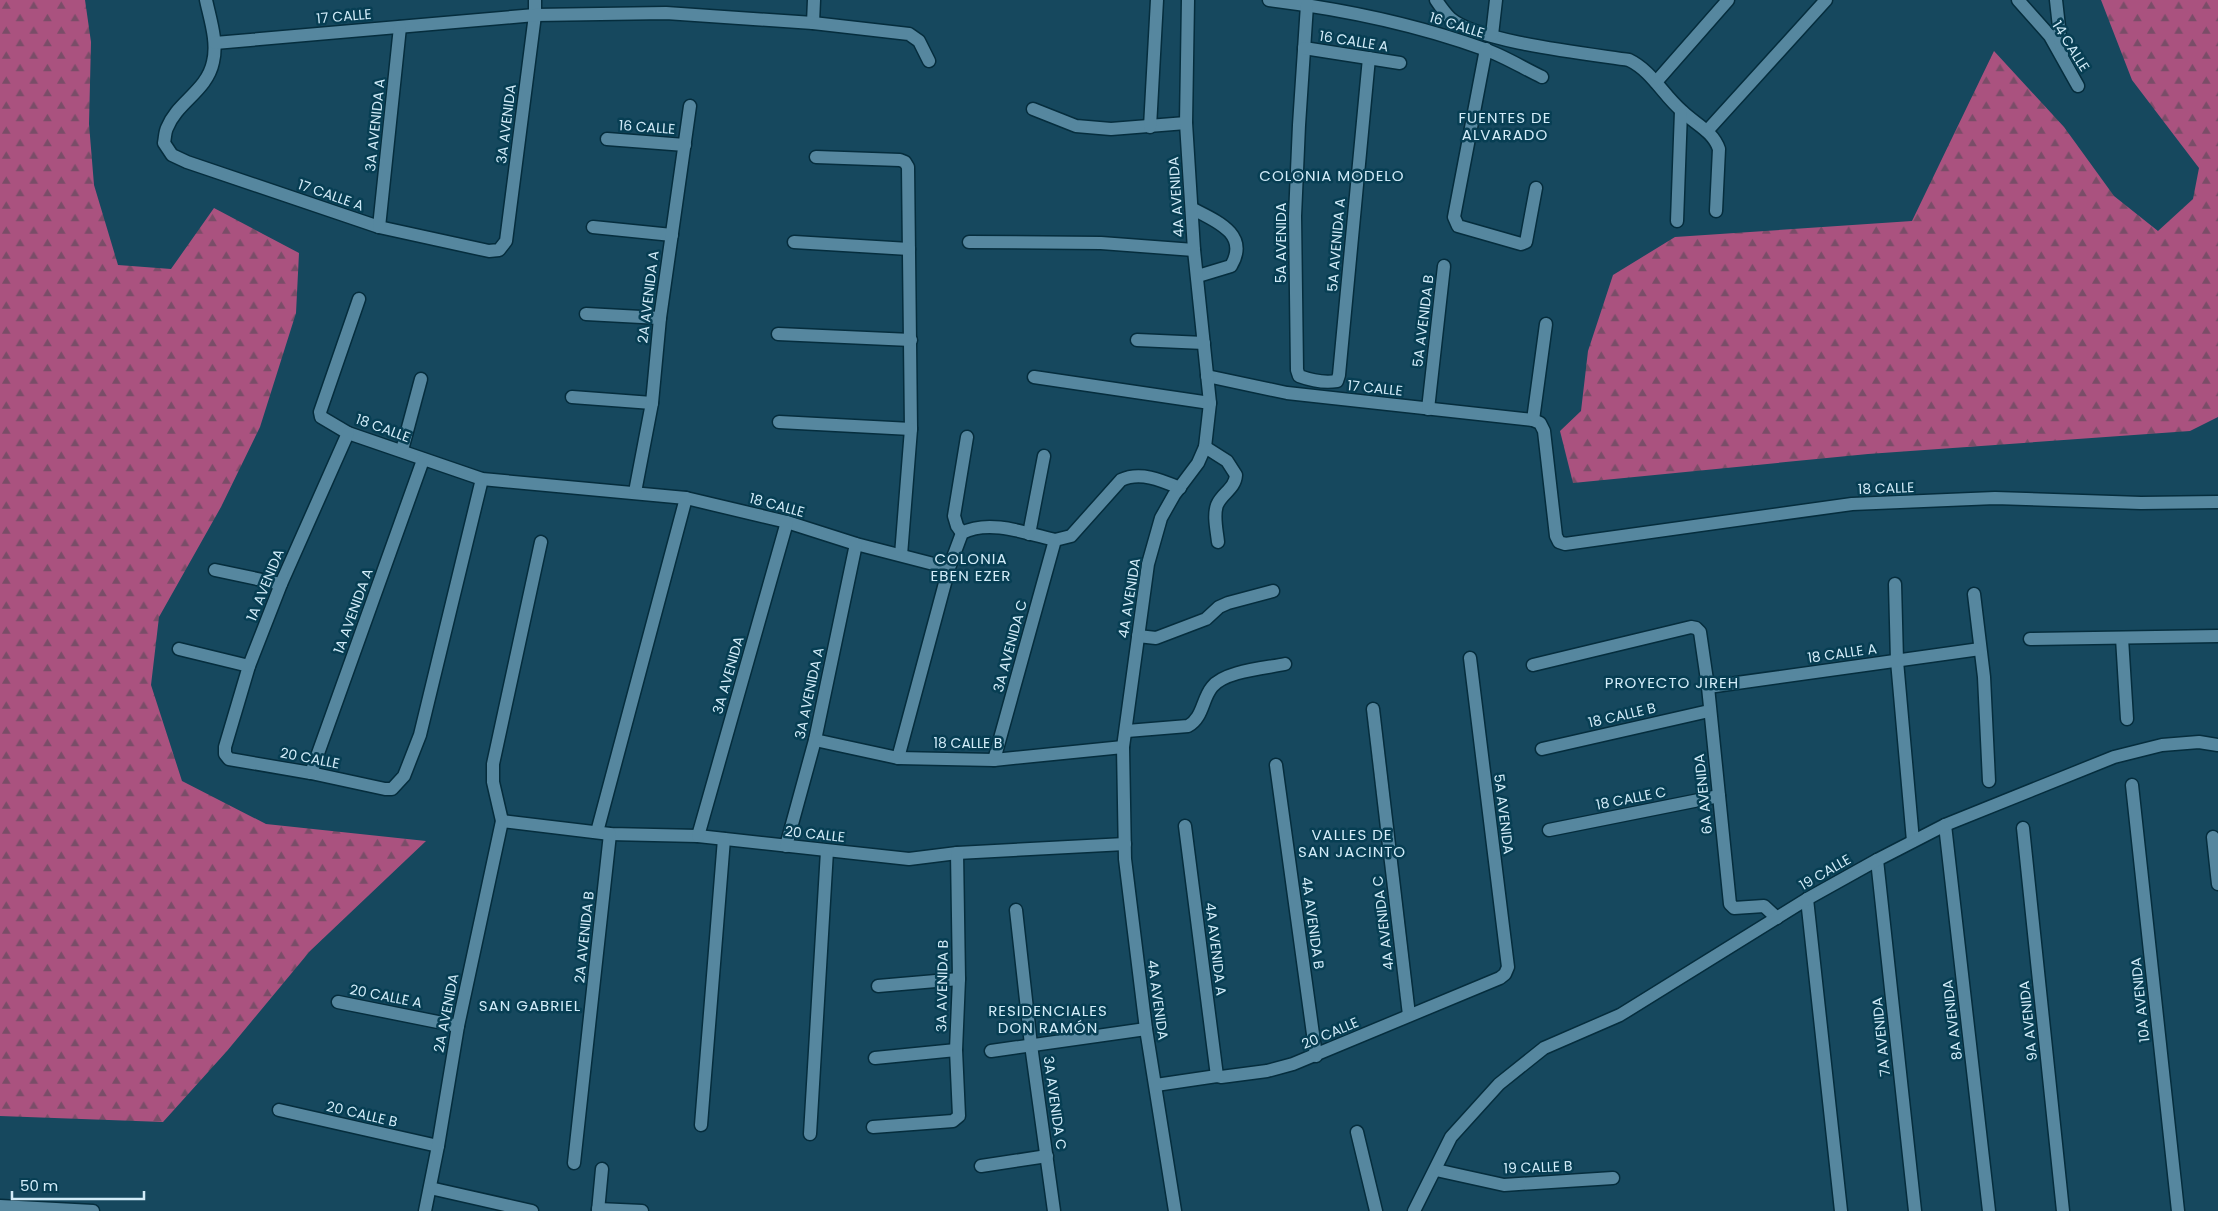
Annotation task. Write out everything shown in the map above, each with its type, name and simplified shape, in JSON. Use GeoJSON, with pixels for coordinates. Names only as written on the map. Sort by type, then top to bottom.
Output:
{"type":"FeatureCollection","features":[{"type":"Feature","properties":{"kind":"street"},"geometry":{"type":"LineString","coordinates":[[206,0],[214,43]]}},
{"type":"Feature","properties":{"kind":"street","name":"3A AVENIDA"},"geometry":{"type":"LineString","coordinates":[[499,250],[506,241],[535,15],[535,0]]}},
{"type":"Feature","properties":{"kind":"street"},"geometry":{"type":"LineString","coordinates":[[666,0],[666,13]]}},
{"type":"Feature","properties":{"kind":"street"},"geometry":{"type":"LineString","coordinates":[[813,23],[814,0]]}},
{"type":"Feature","properties":{"kind":"street"},"geometry":{"type":"LineString","coordinates":[[1150,127],[1157,0]]}},
{"type":"Feature","properties":{"kind":"street","name":"4A AVENIDA"},"geometry":{"type":"LineString","coordinates":[[1175,1211],[1146,1029],[1125,844],[1123,747],[1127,730],[1148,564],[1161,518],[1198,463],[1205,447],[1210,403],[1194,250],[1193,210],[1186,123],[1188,0]]}},
{"type":"Feature","properties":{"kind":"street","name":"16 CALLE"},"geometry":{"type":"LineString","coordinates":[[1269,0],[1307,5],[1406,25],[1486,49],[1542,77]]}},
{"type":"Feature","properties":{"kind":"street"},"geometry":{"type":"LineString","coordinates":[[1436,0],[1450,18],[1470,29],[1506,40],[1629,60],[1638,64],[1681,111],[1707,131],[1717,142],[1719,150],[1716,210]]}},
{"type":"Feature","properties":{"kind":"street"},"geometry":{"type":"LineString","coordinates":[[1492,35],[1496,0]]}},
{"type":"Feature","properties":{"kind":"street"},"geometry":{"type":"LineString","coordinates":[[1656,82],[1728,0]]}},
{"type":"Feature","properties":{"kind":"street"},"geometry":{"type":"LineString","coordinates":[[1707,131],[1826,0]]}},
{"type":"Feature","properties":{"kind":"street","name":"14 CALLE"},"geometry":{"type":"LineString","coordinates":[[2018,0],[2050,36],[2078,86]]}},
{"type":"Feature","properties":{"kind":"street"},"geometry":{"type":"LineString","coordinates":[[2056,0],[2062,59]]}},
{"type":"Feature","properties":{"kind":"street","name":"5A AVENIDA"},"geometry":{"type":"LineString","coordinates":[[1307,5],[1295,216],[1297,370],[1299,376],[1331,382],[1337,381],[1340,375]]}},
{"type":"Feature","properties":{"kind":"street"},"geometry":{"type":"LineString","coordinates":[[535,15],[666,13],[813,23],[908,34],[919,41],[929,61]]}},
{"type":"Feature","properties":{"kind":"street","name":"17 CALLE"},"geometry":{"type":"LineString","coordinates":[[214,43],[535,15]]}},
{"type":"Feature","properties":{"kind":"street","name":"3A AVENIDA A"},"geometry":{"type":"LineString","coordinates":[[379,227],[400,27]]}},
{"type":"Feature","properties":{"kind":"street","name":"17 CALLE A"},"geometry":{"type":"LineString","coordinates":[[214,43],[214,61],[206,82],[176,113],[166,128],[164,143],[172,155],[187,162],[379,227],[489,251],[499,250]]}},
{"type":"Feature","properties":{"kind":"street","name":"16 CALLE A"},"geometry":{"type":"LineString","coordinates":[[1304,48],[1400,63]]}},
{"type":"Feature","properties":{"kind":"street"},"geometry":{"type":"LineString","coordinates":[[1486,49],[1454,216],[1455,222],[1458,226],[1521,244],[1526,242],[1536,188]]}},
{"type":"Feature","properties":{"kind":"street","name":"5A AVENIDA A"},"geometry":{"type":"LineString","coordinates":[[1340,375],[1369,58]]}},
{"type":"Feature","properties":{"kind":"street","name":"2A AVENIDA A"},"geometry":{"type":"LineString","coordinates":[[635,492],[652,403],[660,318],[690,106]]}},
{"type":"Feature","properties":{"kind":"street"},"geometry":{"type":"LineString","coordinates":[[1033,109],[1076,126],[1111,129],[1186,123]]}},
{"type":"Feature","properties":{"kind":"street"},"geometry":{"type":"LineString","coordinates":[[1677,221],[1681,111]]}},
{"type":"Feature","properties":{"kind":"street","name":"16 CALLE"},"geometry":{"type":"LineString","coordinates":[[607,139],[685,145]]}},
{"type":"Feature","properties":{"kind":"street"},"geometry":{"type":"LineString","coordinates":[[816,157],[900,160],[905,162],[908,167],[911,429],[901,555]]}},
{"type":"Feature","properties":{"kind":"street"},"geometry":{"type":"LineString","coordinates":[[1193,210],[1230,229],[1235,239],[1236,257],[1231,266],[1198,276]]}},
{"type":"Feature","properties":{"kind":"street"},"geometry":{"type":"LineString","coordinates":[[593,227],[672,235]]}},
{"type":"Feature","properties":{"kind":"street"},"geometry":{"type":"LineString","coordinates":[[794,242],[909,249]]}},
{"type":"Feature","properties":{"kind":"street"},"geometry":{"type":"LineString","coordinates":[[969,242],[1101,244],[1194,250]]}},
{"type":"Feature","properties":{"kind":"street","name":"5A AVENIDA B"},"geometry":{"type":"LineString","coordinates":[[1428,409],[1444,266]]}},
{"type":"Feature","properties":{"kind":"street","name":"18 CALLE"},"geometry":{"type":"LineString","coordinates":[[359,299],[320,415],[348,433],[482,479],[686,498],[787,522],[856,544],[949,568]]}},
{"type":"Feature","properties":{"kind":"street"},"geometry":{"type":"LineString","coordinates":[[586,314],[660,318]]}},
{"type":"Feature","properties":{"kind":"street"},"geometry":{"type":"LineString","coordinates":[[1537,422],[1546,324]]}},
{"type":"Feature","properties":{"kind":"street"},"geometry":{"type":"LineString","coordinates":[[778,334],[911,340]]}},
{"type":"Feature","properties":{"kind":"street"},"geometry":{"type":"LineString","coordinates":[[1137,340],[1204,342]]}},
{"type":"Feature","properties":{"kind":"street","name":"17 CALLE"},"geometry":{"type":"LineString","coordinates":[[1207,376],[1287,393],[1537,422]]}},
{"type":"Feature","properties":{"kind":"street"},"geometry":{"type":"LineString","coordinates":[[1034,377],[1210,403]]}},
{"type":"Feature","properties":{"kind":"street"},"geometry":{"type":"LineString","coordinates":[[402,450],[421,379]]}},
{"type":"Feature","properties":{"kind":"street"},"geometry":{"type":"LineString","coordinates":[[572,397],[652,403]]}},
{"type":"Feature","properties":{"kind":"street"},"geometry":{"type":"LineString","coordinates":[[779,422],[911,429]]}},
{"type":"Feature","properties":{"kind":"street","name":"18 CALLE"},"geometry":{"type":"LineString","coordinates":[[1537,422],[1544,431],[1556,536],[1559,542],[1565,544],[1852,504],[1995,498],[2141,503],[2218,502]]}},
{"type":"Feature","properties":{"kind":"street","name":"1A AVENIDA"},"geometry":{"type":"LineString","coordinates":[[225,754],[225,747],[249,666],[281,584],[348,433]]}},
{"type":"Feature","properties":{"kind":"street"},"geometry":{"type":"LineString","coordinates":[[962,533],[957,526],[954,516],[967,437]]}},
{"type":"Feature","properties":{"kind":"street"},"geometry":{"type":"LineString","coordinates":[[1205,447],[1227,461],[1236,475],[1235,483],[1218,503],[1216,511],[1218,542]]}},
{"type":"Feature","properties":{"kind":"street"},"geometry":{"type":"LineString","coordinates":[[1029,534],[1044,456]]}},
{"type":"Feature","properties":{"kind":"street","name":"1A AVENIDA A"},"geometry":{"type":"LineString","coordinates":[[311,773],[423,460]]}},
{"type":"Feature","properties":{"kind":"street"},"geometry":{"type":"LineString","coordinates":[[898,758],[949,568],[962,533],[974,527],[987,526],[1055,540],[1072,536],[1121,480],[1130,476],[1163,481],[1180,488]]}},
{"type":"Feature","properties":{"kind":"street","name":"20 CALLE"},"geometry":{"type":"LineString","coordinates":[[225,754],[229,759],[392,789],[404,776],[420,735],[482,479]]}},
{"type":"Feature","properties":{"kind":"street"},"geometry":{"type":"LineString","coordinates":[[597,832],[686,498]]}},
{"type":"Feature","properties":{"kind":"street","name":"3A AVENIDA"},"geometry":{"type":"LineString","coordinates":[[698,836],[787,522]]}},
{"type":"Feature","properties":{"kind":"street","name":"3A AVENIDA C"},"geometry":{"type":"LineString","coordinates":[[994,760],[1055,540]]}},
{"type":"Feature","properties":{"kind":"street"},"geometry":{"type":"LineString","coordinates":[[502,821],[493,782],[493,764],[541,542]]}},
{"type":"Feature","properties":{"kind":"street","name":"3A AVENIDA A"},"geometry":{"type":"LineString","coordinates":[[786,846],[815,740],[856,544]]}},
{"type":"Feature","properties":{"kind":"street"},"geometry":{"type":"LineString","coordinates":[[215,570],[281,584]]}},
{"type":"Feature","properties":{"kind":"street"},"geometry":{"type":"LineString","coordinates":[[1895,584],[1897,661],[1914,841]]}},
{"type":"Feature","properties":{"kind":"street"},"geometry":{"type":"LineString","coordinates":[[1138,636],[1156,638],[1206,619],[1219,607],[1228,603],[1273,591]]}},
{"type":"Feature","properties":{"kind":"street"},"geometry":{"type":"LineString","coordinates":[[1974,594],[1984,677],[1989,781]]}},
{"type":"Feature","properties":{"kind":"street","name":"6A AVENIDA"},"geometry":{"type":"LineString","coordinates":[[1533,665],[1691,627],[1696,628],[1700,632],[1708,687],[1730,904],[1734,908],[1764,906],[1777,918]]}},
{"type":"Feature","properties":{"kind":"street"},"geometry":{"type":"LineString","coordinates":[[2030,639],[2218,636]]}},
{"type":"Feature","properties":{"kind":"street"},"geometry":{"type":"LineString","coordinates":[[2122,638],[2127,719]]}},
{"type":"Feature","properties":{"kind":"street"},"geometry":{"type":"LineString","coordinates":[[179,649],[249,666]]}},
{"type":"Feature","properties":{"kind":"street","name":"18 CALLE A"},"geometry":{"type":"LineString","coordinates":[[1708,687],[1980,649]]}},
{"type":"Feature","properties":{"kind":"street","name":"5A AVENIDA"},"geometry":{"type":"LineString","coordinates":[[1470,658],[1508,967],[1505,974]]}},
{"type":"Feature","properties":{"kind":"street"},"geometry":{"type":"LineString","coordinates":[[1127,730],[1188,726],[1194,723],[1211,688],[1220,680],[1285,664]]}},
{"type":"Feature","properties":{"kind":"street","name":"4A AVENIDA C"},"geometry":{"type":"LineString","coordinates":[[1373,709],[1410,1015]]}},
{"type":"Feature","properties":{"kind":"street","name":"18 CALLE B"},"geometry":{"type":"LineString","coordinates":[[1542,749],[1709,711]]}},
{"type":"Feature","properties":{"kind":"street","name":"18 CALLE B"},"geometry":{"type":"LineString","coordinates":[[815,740],[898,758],[994,760],[1123,747]]}},
{"type":"Feature","properties":{"kind":"street","name":"19 CALLE"},"geometry":{"type":"LineString","coordinates":[[1436,1170],[1451,1137],[1514,1070],[1544,1048],[1620,1016],[1807,899],[1877,860],[1945,825],[2114,757],[2162,745],[2199,742],[2218,745]]}},
{"type":"Feature","properties":{"kind":"street","name":"4A AVENIDA B"},"geometry":{"type":"LineString","coordinates":[[1276,766],[1316,1056]]}},
{"type":"Feature","properties":{"kind":"street","name":"10A AVENIDA"},"geometry":{"type":"LineString","coordinates":[[2132,785],[2178,1211]]}},
{"type":"Feature","properties":{"kind":"street","name":"18 CALLE C"},"geometry":{"type":"LineString","coordinates":[[1549,830],[1719,796]]}},
{"type":"Feature","properties":{"kind":"street","name":"20 CALLE"},"geometry":{"type":"LineString","coordinates":[[502,821],[610,834],[698,836],[909,859],[957,853],[1125,844]]}},
{"type":"Feature","properties":{"kind":"street","name":"2A AVENIDA"},"geometry":{"type":"LineString","coordinates":[[425,1211],[458,1026],[502,821]]}},
{"type":"Feature","properties":{"kind":"street","name":"8A AVENIDA"},"geometry":{"type":"LineString","coordinates":[[1945,825],[1989,1211]]}},
{"type":"Feature","properties":{"kind":"street","name":"4A AVENIDA A"},"geometry":{"type":"LineString","coordinates":[[1185,826],[1217,1076]]}},
{"type":"Feature","properties":{"kind":"street","name":"9A AVENIDA"},"geometry":{"type":"LineString","coordinates":[[2023,828],[2062,1211]]}},
{"type":"Feature","properties":{"kind":"street","name":"2A AVENIDA B"},"geometry":{"type":"LineString","coordinates":[[574,1163],[610,834]]}},
{"type":"Feature","properties":{"kind":"street"},"geometry":{"type":"LineString","coordinates":[[2213,837],[2218,884]]}},
{"type":"Feature","properties":{"kind":"street"},"geometry":{"type":"LineString","coordinates":[[701,1125],[724,839]]}},
{"type":"Feature","properties":{"kind":"street"},"geometry":{"type":"LineString","coordinates":[[810,1134],[827,850]]}},
{"type":"Feature","properties":{"kind":"street","name":"3A AVENIDA B"},"geometry":{"type":"LineString","coordinates":[[873,1127],[953,1121],[957,1119],[956,1050],[959,979],[957,853]]}},
{"type":"Feature","properties":{"kind":"street","name":"7A AVENIDA"},"geometry":{"type":"LineString","coordinates":[[1877,860],[1915,1211]]}},
{"type":"Feature","properties":{"kind":"street"},"geometry":{"type":"LineString","coordinates":[[1807,899],[1841,1211]]}},
{"type":"Feature","properties":{"kind":"street","name":"3A AVENIDA C"},"geometry":{"type":"LineString","coordinates":[[1016,910],[1054,1211]]}},
{"type":"Feature","properties":{"kind":"street","name":"20 CALLE"},"geometry":{"type":"LineString","coordinates":[[1156,1085],[1217,1076],[1267,1072],[1316,1056],[1500,978],[1505,974]]}},
{"type":"Feature","properties":{"kind":"street"},"geometry":{"type":"LineString","coordinates":[[878,986],[959,979]]}},
{"type":"Feature","properties":{"kind":"street","name":"20 CALLE A"},"geometry":{"type":"LineString","coordinates":[[338,1002],[458,1026]]}},
{"type":"Feature","properties":{"kind":"street"},"geometry":{"type":"LineString","coordinates":[[990,1051],[1146,1029]]}},
{"type":"Feature","properties":{"kind":"street"},"geometry":{"type":"LineString","coordinates":[[875,1058],[956,1050]]}},
{"type":"Feature","properties":{"kind":"street","name":"20 CALLE B"},"geometry":{"type":"LineString","coordinates":[[278,1110],[438,1146]]}},
{"type":"Feature","properties":{"kind":"street"},"geometry":{"type":"LineString","coordinates":[[1357,1132],[1376,1211]]}},
{"type":"Feature","properties":{"kind":"street"},"geometry":{"type":"LineString","coordinates":[[981,1166],[1047,1156]]}},
{"type":"Feature","properties":{"kind":"street"},"geometry":{"type":"LineString","coordinates":[[602,1169],[598,1210],[642,1211]]}},
{"type":"Feature","properties":{"kind":"street"},"geometry":{"type":"LineString","coordinates":[[1414,1211],[1436,1170]]}},
{"type":"Feature","properties":{"kind":"street","name":"19 CALLE B"},"geometry":{"type":"LineString","coordinates":[[1436,1170],[1504,1185],[1612,1178]]}},
{"type":"Feature","properties":{"kind":"street"},"geometry":{"type":"LineString","coordinates":[[430,1188],[532,1211]]}},
{"type":"Feature","properties":{"kind":"street"},"geometry":{"type":"LineString","coordinates":[[0,1206],[93,1211]]}},
{"type":"Feature","properties":{"kind":"green space"},"geometry":{"type":"Polygon","coordinates":[[[0,0],[85,0],[91,42],[89,124],[94,185],[118,265],[171,269],[214,208],[299,253],[296,313],[260,427],[221,507],[159,617],[151,685],[182,781],[266,824],[426,841],[310,951],[227,1051],[163,1122],[0,1116],[0,0]]]}},
{"type":"Feature","properties":{"kind":"green space"},"geometry":{"type":"Polygon","coordinates":[[[2101,0],[2218,0],[2218,417],[2190,431],[1868,454],[1573,483],[1560,431],[1581,411],[1588,351],[1613,275],[1675,237],[1912,221],[1994,51],[2064,127],[2114,196],[2158,231],[2193,199],[2199,168],[2132,80],[2101,0]]]}},
{"type":"Feature","properties":{"kind":"district","name":"FUENTES DE ALVARADO"},"geometry":{"type":"Point","coordinates":[1505,126]}},
{"type":"Feature","properties":{"kind":"district","name":"COLONIA MODELO"},"geometry":{"type":"Point","coordinates":[1332,175]}},
{"type":"Feature","properties":{"kind":"district","name":"COLONIA EBEN EZER"},"geometry":{"type":"Point","coordinates":[971,566]}},
{"type":"Feature","properties":{"kind":"district","name":"PROYECTO JIREH"},"geometry":{"type":"Point","coordinates":[1672,682]}},
{"type":"Feature","properties":{"kind":"district","name":"VALLES DE SAN JACINTO"},"geometry":{"type":"Point","coordinates":[1352,842]}},
{"type":"Feature","properties":{"kind":"district","name":"SAN GABRIEL"},"geometry":{"type":"Point","coordinates":[530,1005]}},
{"type":"Feature","properties":{"kind":"district","name":"RESIDENCIALES DON RAMÓN"},"geometry":{"type":"Point","coordinates":[1048,1018]}}]}
